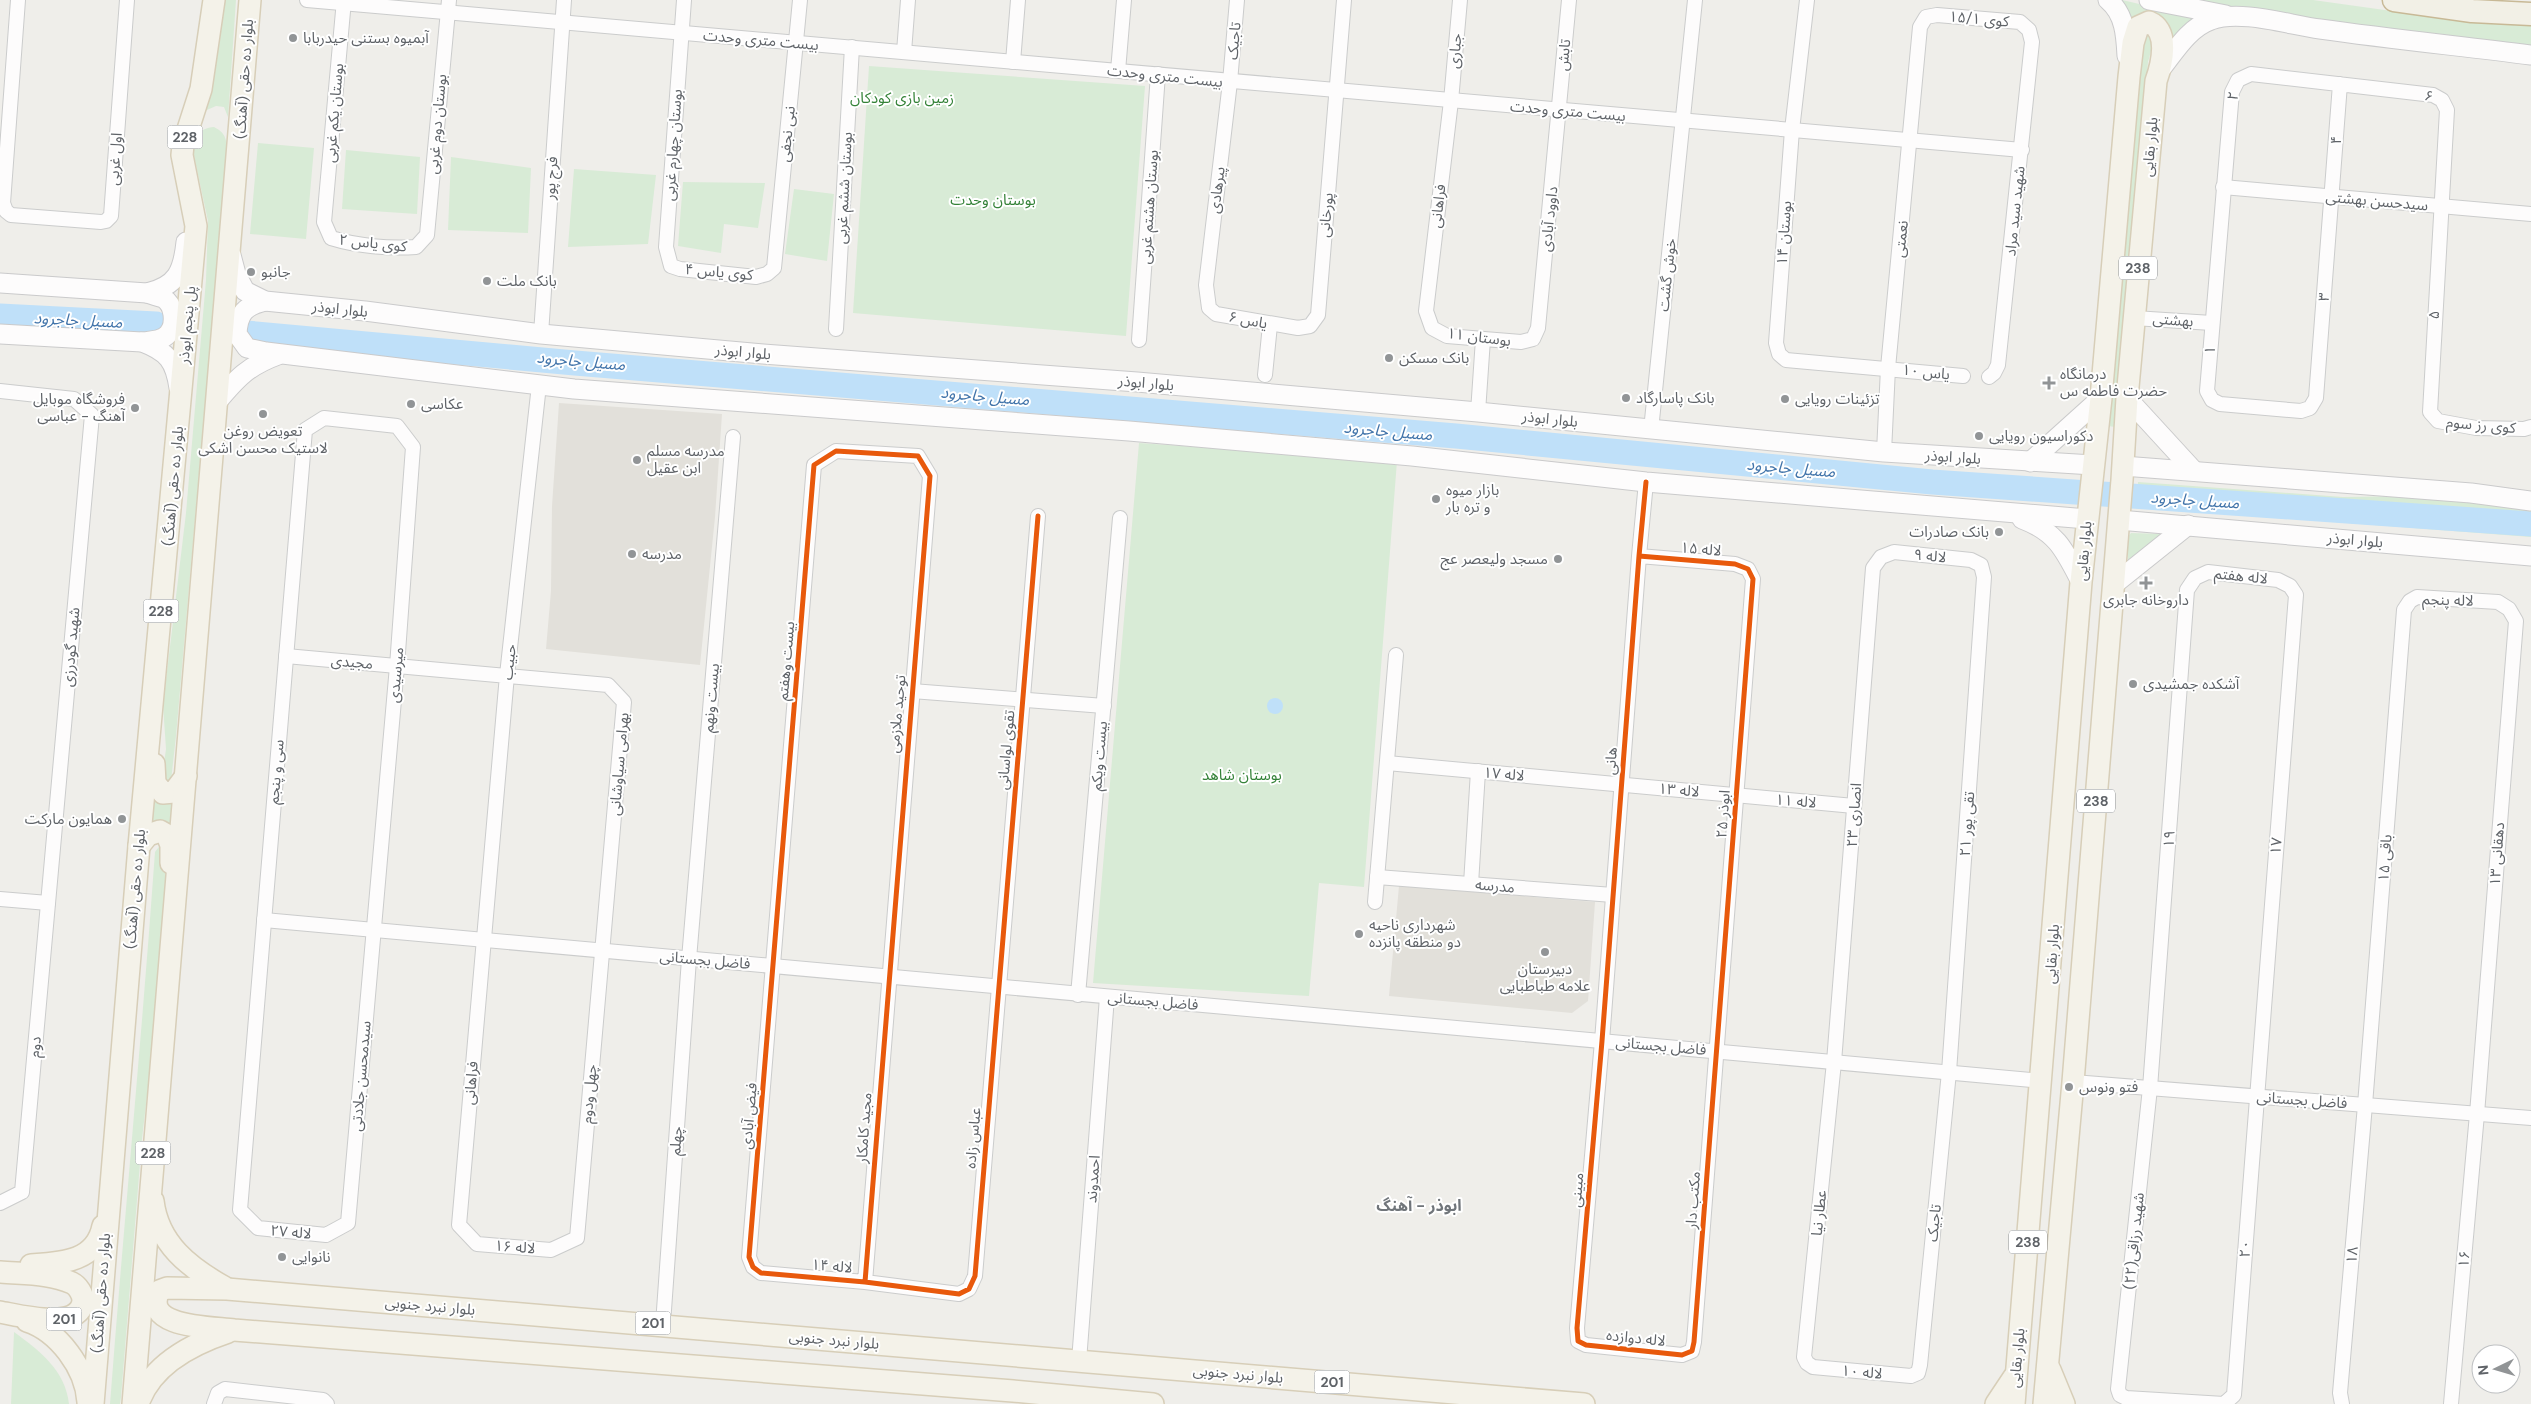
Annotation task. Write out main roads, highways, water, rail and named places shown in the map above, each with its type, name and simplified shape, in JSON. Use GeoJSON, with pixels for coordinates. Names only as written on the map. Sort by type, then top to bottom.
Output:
{"type":"FeatureCollection","features":[{"type":"Feature","properties":{"kind":"highway"},"geometry":{"type":"LineString","coordinates":[[2394,0],[2472,11],[2531,14]]}},
{"type":"Feature","properties":{"kind":"main road","name":"228"},"geometry":{"type":"LineString","coordinates":[[190,198],[182,145],[201,89],[214,0]]}},
{"type":"Feature","properties":{"kind":"main road","name":"بلوار ده حقی (آهنگ)"},"geometry":{"type":"LineString","coordinates":[[217,402],[250,0]]}},
{"type":"Feature","properties":{"kind":"main road","name":"بلوار بقایی"},"geometry":{"type":"LineString","coordinates":[[2093,469],[2129,77],[2126,34],[2122,20],[2108,0]]}},
{"type":"Feature","properties":{"kind":"main road"},"geometry":{"type":"LineString","coordinates":[[2149,0],[2237,17],[2324,30],[2531,55]]}},
{"type":"Feature","properties":{"kind":"main road","name":"بلوار بقایی"},"geometry":{"type":"LineString","coordinates":[[2123,473],[2127,398],[2156,81],[2160,70],[2190,34],[2201,25],[2211,20],[2237,17]]}},
{"type":"Feature","properties":{"kind":"main road"},"geometry":{"type":"LineString","coordinates":[[2129,77],[2135,34],[2138,27],[2143,23],[2149,22],[2157,25],[2161,34],[2160,70]]}},
{"type":"Feature","properties":{"kind":"main road","name":"پل پنجم ابوذر"},"geometry":{"type":"LineString","coordinates":[[183,375],[196,226],[190,198]]}},
{"type":"Feature","properties":{"kind":"main road"},"geometry":{"type":"LineString","coordinates":[[147,293],[163,289],[172,282],[183,264],[190,198]]}},
{"type":"Feature","properties":{"kind":"main road","name":"بلوار ابوذر"},"geometry":{"type":"LineString","coordinates":[[230,252],[245,292],[265,301],[365,311],[540,334],[763,354],[1136,382],[1565,420],[1884,452],[2030,462],[2093,469]]}},
{"type":"Feature","properties":{"kind":"main road"},"geometry":{"type":"LineString","coordinates":[[0,283],[147,293],[164,298],[171,306],[174,320],[169,333],[159,340],[142,342],[0,334]]}},
{"type":"Feature","properties":{"kind":"main road"},"geometry":{"type":"LineString","coordinates":[[265,301],[244,308],[237,323],[237,334],[240,341],[247,348],[257,351],[539,385],[1119,430],[1412,456],[1646,482],[2009,514],[2088,512],[2120,514]]}},
{"type":"Feature","properties":{"kind":"main road"},"geometry":{"type":"LineString","coordinates":[[142,342],[167,355],[174,366],[181,398]]}},
{"type":"Feature","properties":{"kind":"main road"},"geometry":{"type":"LineString","coordinates":[[217,402],[234,380],[249,368],[282,353]]}},
{"type":"Feature","properties":{"kind":"main road","name":"بلوار ده حقی (آهنگ)"},"geometry":{"type":"LineString","coordinates":[[93,1404],[108,1202],[139,846],[152,731],[183,375]]}},
{"type":"Feature","properties":{"kind":"main road"},"geometry":{"type":"LineString","coordinates":[[2030,462],[2101,398]]}},
{"type":"Feature","properties":{"kind":"main road"},"geometry":{"type":"LineString","coordinates":[[2127,398],[2194,471]]}},
{"type":"Feature","properties":{"kind":"main road","name":"228"},"geometry":{"type":"LineString","coordinates":[[133,1404],[150,1178],[217,402]]}},
{"type":"Feature","properties":{"kind":"main road"},"geometry":{"type":"LineString","coordinates":[[2093,469],[2123,473],[2194,471],[2471,493],[2531,501]]}},
{"type":"Feature","properties":{"kind":"main road","name":"238"},"geometry":{"type":"LineString","coordinates":[[2088,512],[2093,469]]}},
{"type":"Feature","properties":{"kind":"main road","name":"238"},"geometry":{"type":"LineString","coordinates":[[2120,514],[2123,473]]}},
{"type":"Feature","properties":{"kind":"main road","name":"بلوار بقایی"},"geometry":{"type":"LineString","coordinates":[[2014,1404],[2088,512]]}},
{"type":"Feature","properties":{"kind":"main road"},"geometry":{"type":"LineString","coordinates":[[2009,514],[2041,526],[2065,550],[2081,582]]}},
{"type":"Feature","properties":{"kind":"main road","name":"بلوار ابوذر"},"geometry":{"type":"LineString","coordinates":[[2120,514],[2188,525],[2531,556]]}},
{"type":"Feature","properties":{"kind":"main road","name":"بلوار بقایی"},"geometry":{"type":"LineString","coordinates":[[2044,1404],[2120,514]]}},
{"type":"Feature","properties":{"kind":"main road"},"geometry":{"type":"LineString","coordinates":[[2113,585],[2188,525]]}},
{"type":"Feature","properties":{"kind":"main road"},"geometry":{"type":"LineString","coordinates":[[152,731],[153,775],[160,791],[163,793],[174,792],[186,776]]}},
{"type":"Feature","properties":{"kind":"main road"},"geometry":{"type":"LineString","coordinates":[[139,846],[153,832],[160,831],[167,835],[172,858],[170,884],[175,902]]}},
{"type":"Feature","properties":{"kind":"main road"},"geometry":{"type":"LineString","coordinates":[[2042,1081],[2073,1082]]}},
{"type":"Feature","properties":{"kind":"main road","name":"بلوار نبرد جنوبی"},"geometry":{"type":"LineString","coordinates":[[150,1178],[155,1215],[164,1235],[188,1265],[227,1289],[663,1324],[971,1353],[1584,1404]]}},
{"type":"Feature","properties":{"kind":"main road"},"geometry":{"type":"LineString","coordinates":[[0,1268],[70,1262],[84,1255],[94,1246],[102,1231],[108,1202]]}},
{"type":"Feature","properties":{"kind":"main road","name":"201"},"geometry":{"type":"LineString","coordinates":[[0,1272],[59,1278],[74,1284],[83,1298],[82,1306],[77,1312],[61,1320],[47,1320],[0,1313]]}},
{"type":"Feature","properties":{"kind":"main road","name":"201"},"geometry":{"type":"LineString","coordinates":[[227,1289],[167,1288],[159,1291],[156,1298],[158,1310],[165,1317],[178,1323],[234,1330],[1072,1400],[1153,1404]]}},
{"type":"Feature","properties":{"kind":"main road"},"geometry":{"type":"LineString","coordinates":[[0,1313],[39,1325],[61,1343],[79,1370],[88,1404]]}},
{"type":"Feature","properties":{"kind":"main road"},"geometry":{"type":"LineString","coordinates":[[138,1404],[157,1372],[176,1356],[202,1341],[234,1330]]}},
{"type":"Feature","properties":{"kind":"main road"},"geometry":{"type":"LineString","coordinates":[[2047,1360],[2064,1404]]}},
{"type":"Feature","properties":{"kind":"main road"},"geometry":{"type":"LineString","coordinates":[[1996,1404],[2016,1374]]}},
{"type":"Feature","properties":{"kind":"water"},"geometry":{"type":"Polygon","coordinates":[[[1275,698],[1283,706],[1275,714],[1267,706],[1275,698]]]}},
{"type":"Feature","properties":{"kind":"waterway","name":"مسیل جاجرود"},"geometry":{"type":"LineString","coordinates":[[0,316],[156,324]]}},
{"type":"Feature","properties":{"kind":"waterway","name":"مسیل جاجرود"},"geometry":{"type":"LineString","coordinates":[[246,333],[575,363],[1456,436],[1932,482],[2531,524]]}},
{"type":"Feature","properties":{"kind":"place","name":"آبمیوه بستنی حیدربابا"},"geometry":{"type":"Point","coordinates":[293,38]}},
{"type":"Feature","properties":{"kind":"place","name":"جانبو"},"geometry":{"type":"Point","coordinates":[251,272]}},
{"type":"Feature","properties":{"kind":"place","name":"بانک ملت"},"geometry":{"type":"Point","coordinates":[487,281]}},
{"type":"Feature","properties":{"kind":"place","name":"بانک مسکن"},"geometry":{"type":"Point","coordinates":[1389,358]}},
{"type":"Feature","properties":{"kind":"place","name":"درمانگاه حضرت فاطمه س"},"geometry":{"type":"Point","coordinates":[2049,383]}},
{"type":"Feature","properties":{"kind":"place","name":"بانک پاسارگاد"},"geometry":{"type":"Point","coordinates":[1626,398]}},
{"type":"Feature","properties":{"kind":"place","name":"تزئینات رویایی"},"geometry":{"type":"Point","coordinates":[1785,399]}},
{"type":"Feature","properties":{"kind":"place","name":"عکاسى"},"geometry":{"type":"Point","coordinates":[411,404]}},
{"type":"Feature","properties":{"kind":"place","name":"فروشگاه موبایل آهنگ - عباسی"},"geometry":{"type":"Point","coordinates":[135,408]}},
{"type":"Feature","properties":{"kind":"place","name":"تعویض روغن لاستیک محسن اشکی"},"geometry":{"type":"Point","coordinates":[263,414]}},
{"type":"Feature","properties":{"kind":"place","name":"دکوراسیون رویایی"},"geometry":{"type":"Point","coordinates":[1979,436]}},
{"type":"Feature","properties":{"kind":"place","name":"مدرسه مسلم ابن عقیل"},"geometry":{"type":"Point","coordinates":[637,460]}},
{"type":"Feature","properties":{"kind":"place","name":"بازار میوه و تره بار"},"geometry":{"type":"Point","coordinates":[1436,499]}},
{"type":"Feature","properties":{"kind":"place","name":"بانک صادرات"},"geometry":{"type":"Point","coordinates":[1999,532]}},
{"type":"Feature","properties":{"kind":"place","name":"مدرسه"},"geometry":{"type":"Point","coordinates":[632,554]}},
{"type":"Feature","properties":{"kind":"place","name":"مسجد ولیعصر عج"},"geometry":{"type":"Point","coordinates":[1558,559]}},
{"type":"Feature","properties":{"kind":"place","name":"داروخانه جابری"},"geometry":{"type":"Point","coordinates":[2146,583]}},
{"type":"Feature","properties":{"kind":"place","name":"آشکده جمشیدی"},"geometry":{"type":"Point","coordinates":[2133,684]}},
{"type":"Feature","properties":{"kind":"place","name":"همایون مارکت"},"geometry":{"type":"Point","coordinates":[122,819]}},
{"type":"Feature","properties":{"kind":"place","name":"شهرداری ناحیه دو منطقه پانزده"},"geometry":{"type":"Point","coordinates":[1359,934]}},
{"type":"Feature","properties":{"kind":"place","name":"دبیرستان علامه طباطبایی"},"geometry":{"type":"Point","coordinates":[1545,952]}},
{"type":"Feature","properties":{"kind":"place","name":"فتو ونوس"},"geometry":{"type":"Point","coordinates":[2069,1087]}},
{"type":"Feature","properties":{"kind":"place","name":"نانوایی"},"geometry":{"type":"Point","coordinates":[282,1257]}},
{"type":"Feature","properties":{"kind":"district","name":"ابوذر - آهنگ"},"geometry":{"type":"Point","coordinates":[1419,1205]}},
{"type":"Feature","properties":{"kind":"park label","name":"زمین بازی کودکان"},"geometry":{"type":"Point","coordinates":[902,98]}},
{"type":"Feature","properties":{"kind":"park label","name":"بوستان وحدت"},"geometry":{"type":"Point","coordinates":[993,200]}},
{"type":"Feature","properties":{"kind":"park label","name":"بوستان شاهد"},"geometry":{"type":"Point","coordinates":[1242,775]}}]}
